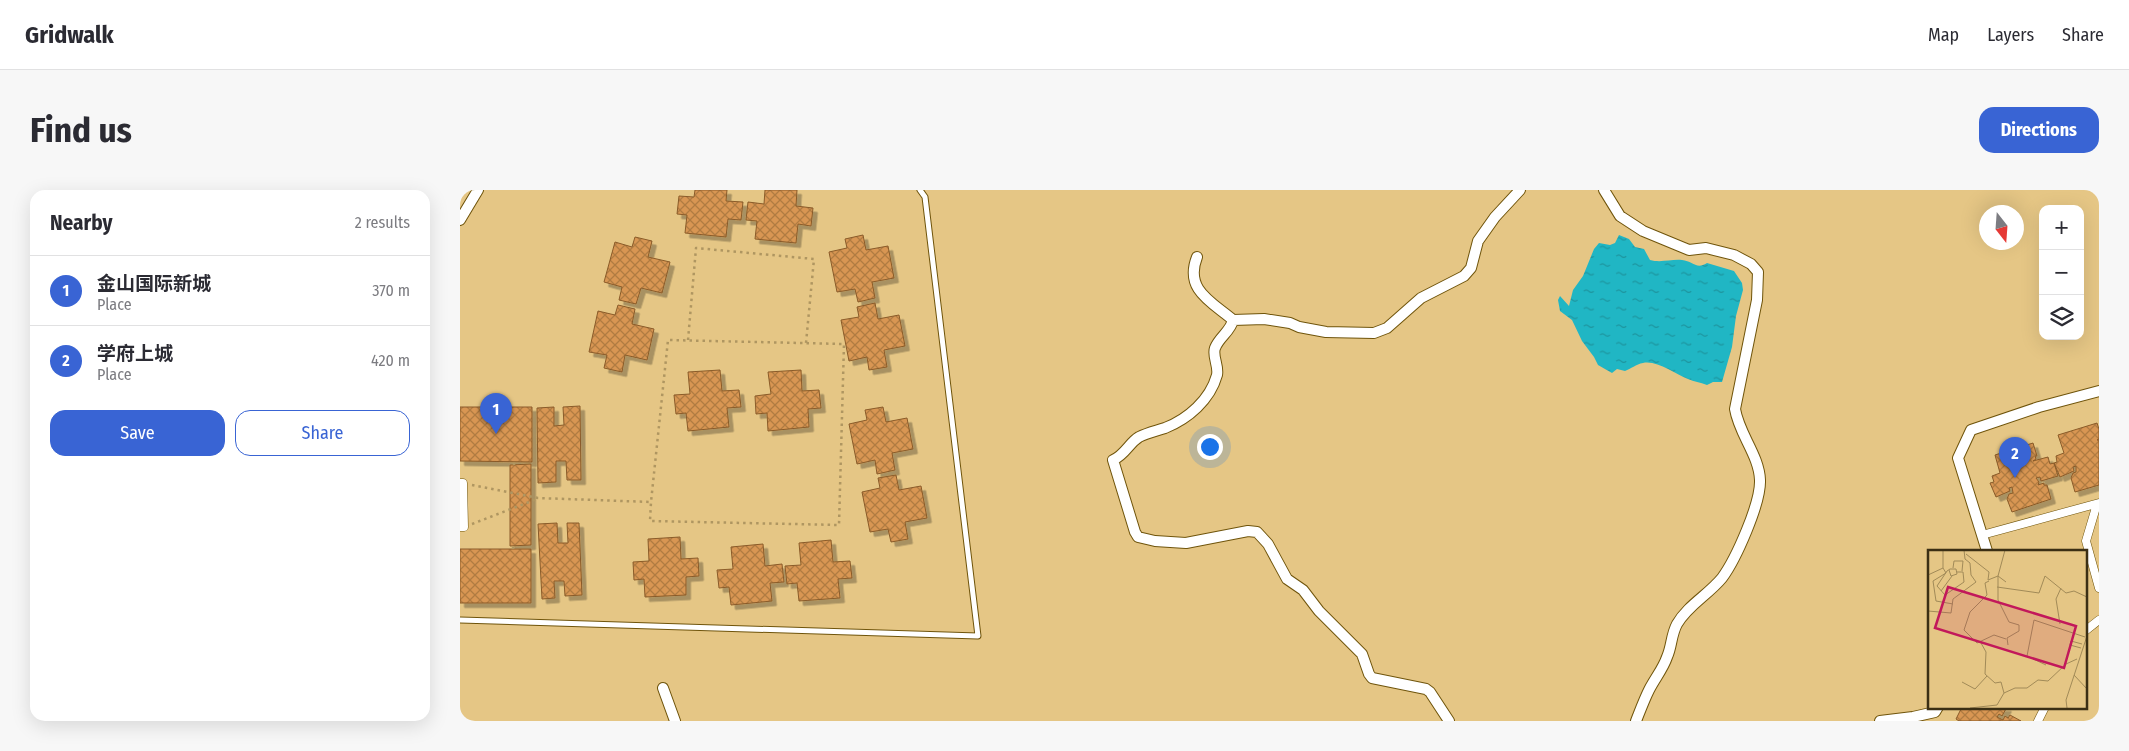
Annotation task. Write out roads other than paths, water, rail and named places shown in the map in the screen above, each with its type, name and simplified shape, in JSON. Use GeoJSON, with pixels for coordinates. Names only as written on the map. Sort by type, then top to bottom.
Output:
{"type":"FeatureCollection","features":[{"type":"Feature","properties":{"kind":"street"},"geometry":{"type":"LineString","coordinates":[[460,220],[478,190]]}},
{"type":"Feature","properties":{"kind":"street"},"geometry":{"type":"LineString","coordinates":[[1197,258],[1193,266],[1196,286],[1200,294],[1233,320],[1264,319],[1290,322],[1299,327],[1326,332],[1374,333],[1387,328],[1420,298],[1464,276],[1471,268],[1478,241],[1494,217],[1520,190]]}},
{"type":"Feature","properties":{"kind":"street"},"geometry":{"type":"LineString","coordinates":[[1604,190],[1620,216],[1644,231],[1689,250],[1706,248],[1734,255],[1751,264],[1758,272],[1757,300],[1735,409],[1737,422],[1760,475],[1757,504],[1741,542],[1722,578],[1696,600],[1678,623],[1671,639],[1669,654],[1649,689],[1636,721]]}},
{"type":"Feature","properties":{"kind":"street"},"geometry":{"type":"LineString","coordinates":[[1233,320],[1232,326],[1220,338],[1214,351],[1217,373],[1198,407],[1179,422],[1138,438],[1114,460],[1135,532],[1138,537],[1173,543],[1199,542],[1248,531],[1257,532],[1268,544],[1287,579],[1303,590],[1319,611],[1362,654],[1372,678],[1426,689],[1449,721]]}},
{"type":"Feature","properties":{"kind":"street"},"geometry":{"type":"LineString","coordinates":[[1987,550],[1958,458],[1971,430],[2039,407],[2099,391]]}},
{"type":"Feature","properties":{"kind":"street"},"geometry":{"type":"LineString","coordinates":[[462,483],[462,527]]}},
{"type":"Feature","properties":{"kind":"street"},"geometry":{"type":"LineString","coordinates":[[1982,535],[2098,503]]}},
{"type":"Feature","properties":{"kind":"street"},"geometry":{"type":"LineString","coordinates":[[2098,503],[2086,541],[2099,588]]}},
{"type":"Feature","properties":{"kind":"street"},"geometry":{"type":"LineString","coordinates":[[2086,630],[2099,620]]}},
{"type":"Feature","properties":{"kind":"street"},"geometry":{"type":"LineString","coordinates":[[662,688],[675,721]]}},
{"type":"Feature","properties":{"kind":"street"},"geometry":{"type":"LineString","coordinates":[[1880,721],[1936,712],[1938,708]]}},
{"type":"Feature","properties":{"kind":"street"},"geometry":{"type":"LineString","coordinates":[[2038,721],[2044,708]]}},
{"type":"Feature","properties":{"kind":"lane"},"geometry":{"type":"LineString","coordinates":[[460,620],[978,636],[925,197],[920,190]]}},
{"type":"Feature","properties":{"kind":"water"},"geometry":{"type":"Polygon","coordinates":[[[1619,235],[1629,239],[1635,247],[1644,249],[1650,260],[1682,260],[1700,266],[1707,263],[1734,271],[1742,283],[1743,290],[1736,316],[1732,347],[1722,382],[1713,382],[1707,385],[1690,380],[1660,365],[1648,363],[1638,364],[1625,371],[1617,369],[1612,373],[1598,365],[1582,341],[1572,320],[1560,311],[1558,300],[1560,296],[1569,306],[1573,290],[1583,276],[1594,249],[1599,243],[1610,245],[1615,243],[1619,235]]]}},
{"type":"Feature","properties":{"kind":"place","name":"金山国际新城"},"geometry":{"type":"Point","coordinates":[496,434]}},
{"type":"Feature","properties":{"kind":"place","name":"学府上城"},"geometry":{"type":"Point","coordinates":[2015,478]}}]}
